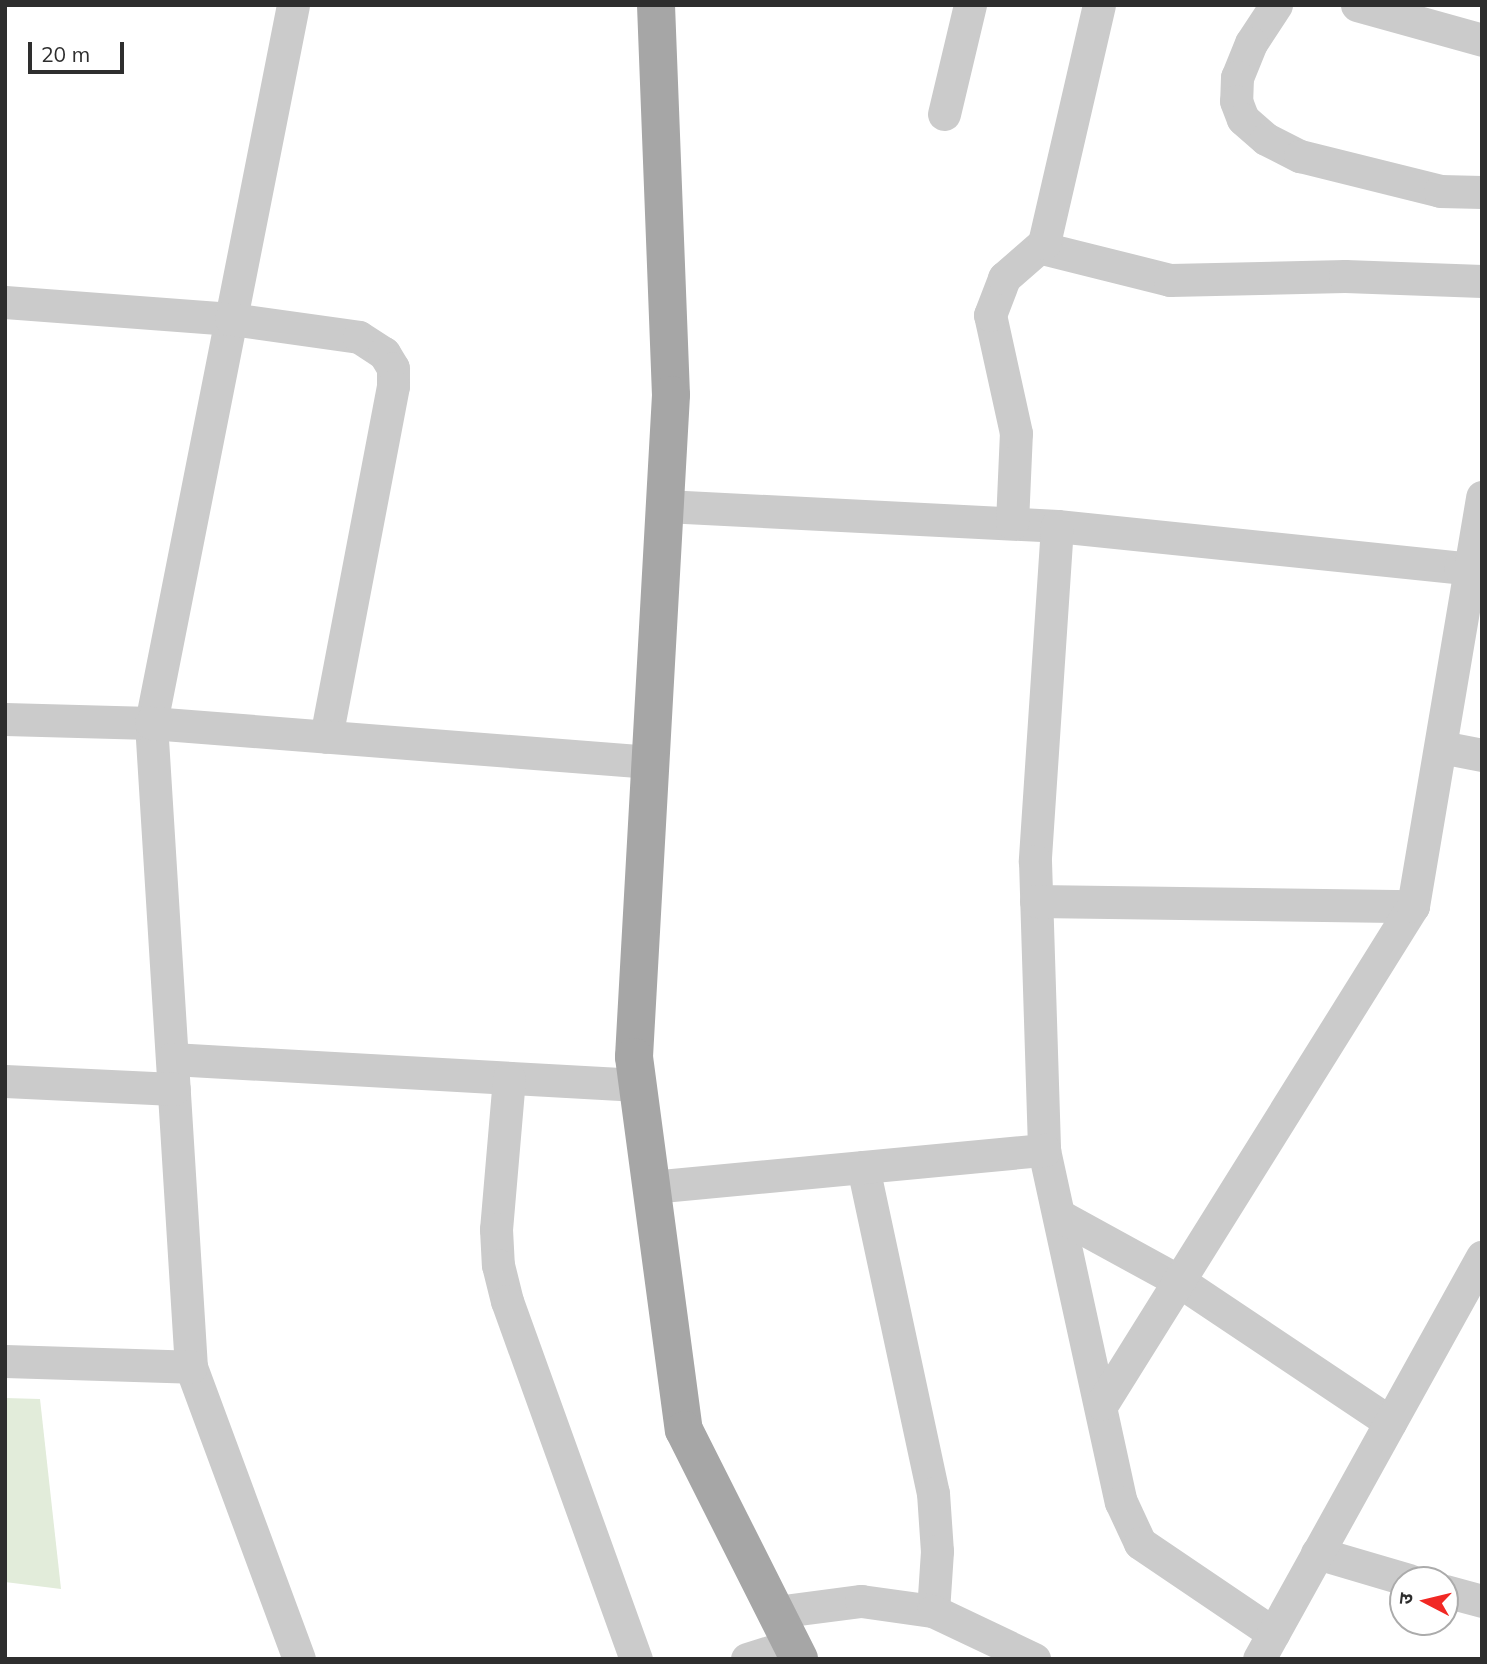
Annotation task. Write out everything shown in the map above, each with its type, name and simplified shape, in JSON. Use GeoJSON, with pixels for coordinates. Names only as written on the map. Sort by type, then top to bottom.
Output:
{"type":"FeatureCollection","features":[{"type":"Feature","properties":{"kind":"main road"},"geometry":{"type":"LineString","coordinates":[[656,5],[671,396],[634,1057],[684,1430],[789,1639]]}},
{"type":"Feature","properties":{"kind":"street"},"geometry":{"type":"LineString","coordinates":[[293,5],[151,723],[191,1367],[299,1659]]}},
{"type":"Feature","properties":{"kind":"street"},"geometry":{"type":"LineString","coordinates":[[944,114],[970,5]]}},
{"type":"Feature","properties":{"kind":"street"},"geometry":{"type":"LineString","coordinates":[[1012,523],[1016,433],[990,315],[1004,278],[1046,238],[1099,5]]}},
{"type":"Feature","properties":{"kind":"street"},"geometry":{"type":"LineString","coordinates":[[1276,5],[1251,43],[1237,77],[1236,101],[1243,119],[1266,139],[1300,156],[1440,191],[1482,192]]}},
{"type":"Feature","properties":{"kind":"street"},"geometry":{"type":"LineString","coordinates":[[1357,5],[1482,40]]}},
{"type":"Feature","properties":{"kind":"street"},"geometry":{"type":"LineString","coordinates":[[1046,238],[1170,280],[1345,276],[1482,281]]}},
{"type":"Feature","properties":{"kind":"street"},"geometry":{"type":"LineString","coordinates":[[5,302],[231,319],[359,337],[384,353],[393,368],[393,386],[326,737]]}},
{"type":"Feature","properties":{"kind":"street"},"geometry":{"type":"LineString","coordinates":[[1102,1404],[1413,906],[1478,561],[1482,497]]}},
{"type":"Feature","properties":{"kind":"street"},"geometry":{"type":"LineString","coordinates":[[665,506],[1057,526],[1460,568],[1478,561]]}},
{"type":"Feature","properties":{"kind":"street"},"geometry":{"type":"LineString","coordinates":[[1057,526],[1035,861],[1044,1150],[1062,1217],[1121,1502],[1140,1544],[1266,1646],[1390,1422],[1473,1291],[1482,1257]]}},
{"type":"Feature","properties":{"kind":"street"},"geometry":{"type":"LineString","coordinates":[[5,719],[151,723],[650,762]]}},
{"type":"Feature","properties":{"kind":"street"},"geometry":{"type":"LineString","coordinates":[[1441,747],[1482,755]]}},
{"type":"Feature","properties":{"kind":"street"},"geometry":{"type":"LineString","coordinates":[[1036,901],[1413,906]]}},
{"type":"Feature","properties":{"kind":"street"},"geometry":{"type":"LineString","coordinates":[[5,1081],[173,1074],[509,1078],[638,1085]]}},
{"type":"Feature","properties":{"kind":"street"},"geometry":{"type":"LineString","coordinates":[[509,1078],[496,1228],[498,1265],[507,1301],[636,1659]]}},
{"type":"Feature","properties":{"kind":"street"},"geometry":{"type":"LineString","coordinates":[[652,1187],[1044,1150]]}},
{"type":"Feature","properties":{"kind":"street"},"geometry":{"type":"LineString","coordinates":[[863,1167],[933,1493],[937,1550],[933,1611]]}},
{"type":"Feature","properties":{"kind":"street"},"geometry":{"type":"LineString","coordinates":[[1062,1217],[1179,1281],[1390,1422]]}},
{"type":"Feature","properties":{"kind":"street"},"geometry":{"type":"LineString","coordinates":[[5,1361],[191,1367]]}},
{"type":"Feature","properties":{"kind":"street"},"geometry":{"type":"LineString","coordinates":[[1317,1553],[1389,1574]]}},
{"type":"Feature","properties":{"kind":"street"},"geometry":{"type":"LineString","coordinates":[[1459,1595],[1482,1601]]}},
{"type":"Feature","properties":{"kind":"street"},"geometry":{"type":"LineString","coordinates":[[747,1659],[861,1601],[933,1611],[1034,1659]]}},
{"type":"Feature","properties":{"kind":"green space"},"geometry":{"type":"Polygon","coordinates":[[[5,1398],[40,1399],[61,1589],[5,1582],[5,1398]]]}}]}
